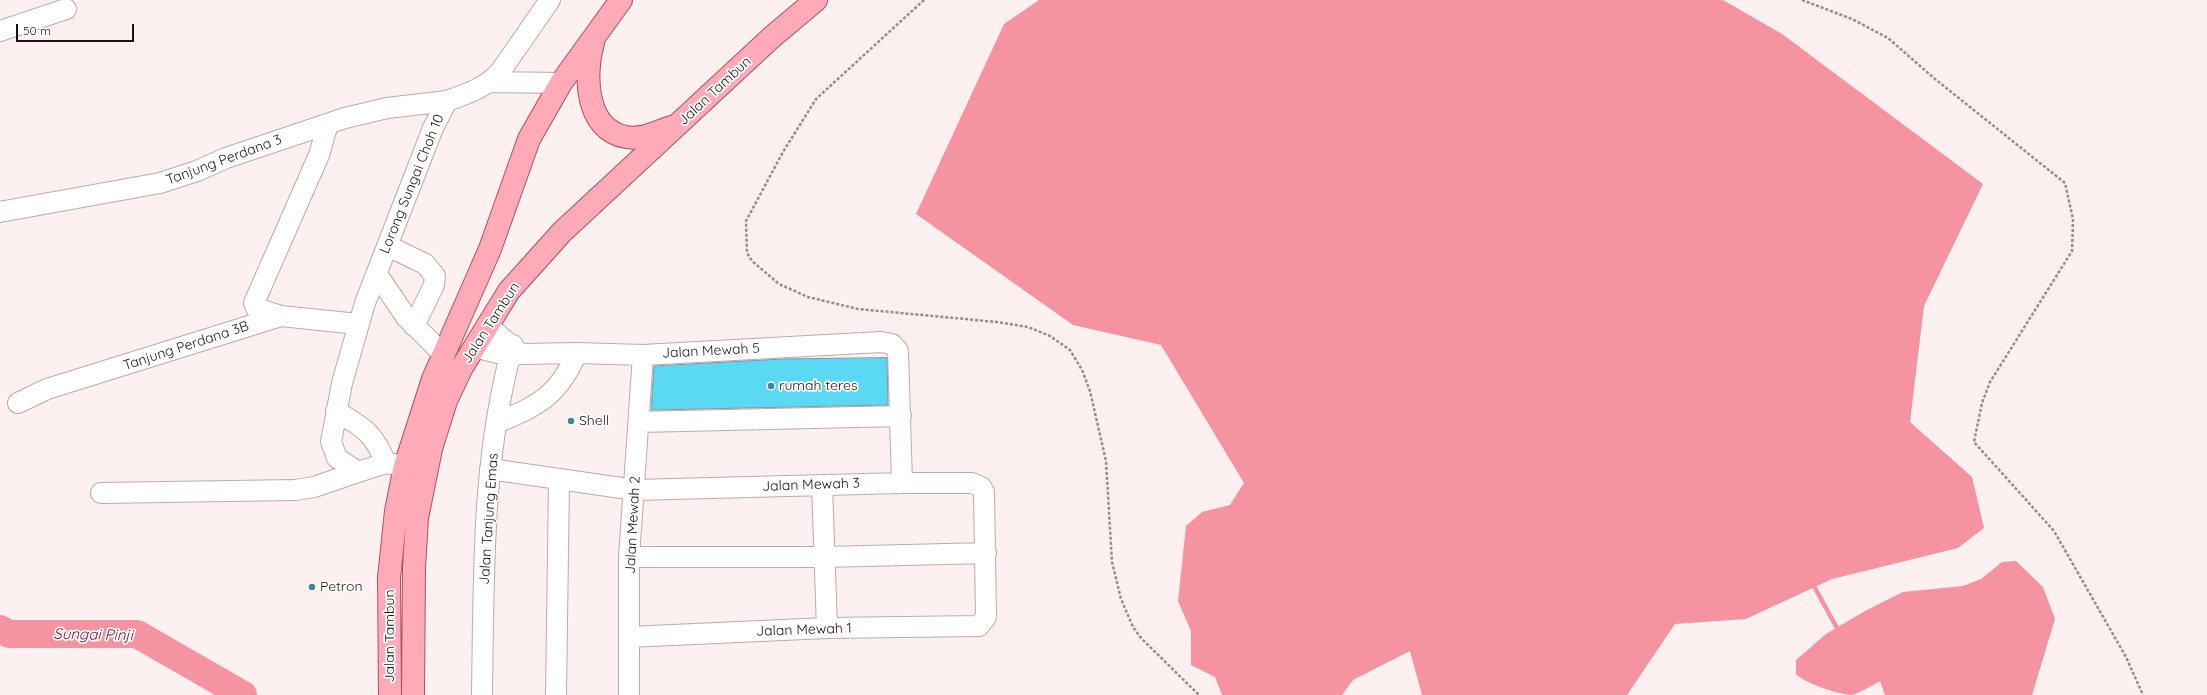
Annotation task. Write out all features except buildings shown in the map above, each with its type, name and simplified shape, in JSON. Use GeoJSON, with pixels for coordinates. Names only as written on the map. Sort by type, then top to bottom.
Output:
{"type":"FeatureCollection","features":[{"type":"Feature","properties":{"kind":"main road","name":"Jalan Tambun"},"geometry":{"type":"LineString","coordinates":[[390,695],[389,578],[396,510],[396,465],[414,436],[433,380],[490,249],[529,139],[561,83],[621,0]]}},
{"type":"Feature","properties":{"kind":"main road","name":"Jalan Tambun"},"geometry":{"type":"LineString","coordinates":[[413,694],[414,568],[417,518],[431,449],[446,401],[474,347],[509,291],[562,232],[772,37],[816,0]]}},
{"type":"Feature","properties":{"kind":"main road"},"geometry":{"type":"LineString","coordinates":[[596,35],[588,78],[590,98],[597,115],[606,125],[625,137],[638,137],[647,136],[679,123]]}},
{"type":"Feature","properties":{"kind":"street","name":"Lorong Sungai Choh 10"},"geometry":{"type":"LineString","coordinates":[[358,472],[344,464],[334,452],[332,434],[336,411],[358,324],[433,128],[446,101],[475,91],[490,82],[500,72],[550,0]]}},
{"type":"Feature","properties":{"kind":"street"},"geometry":{"type":"LineString","coordinates":[[0,31],[66,9]]}},
{"type":"Feature","properties":{"kind":"street"},"geometry":{"type":"LineString","coordinates":[[490,82],[561,83]]}},
{"type":"Feature","properties":{"kind":"street","name":"Tanjung Perdana 3"},"geometry":{"type":"LineString","coordinates":[[0,212],[160,183],[328,124],[387,108],[446,101]]}},
{"type":"Feature","properties":{"kind":"street"},"geometry":{"type":"LineString","coordinates":[[282,316],[256,308],[254,303],[319,155],[328,124]]}},
{"type":"Feature","properties":{"kind":"street"},"geometry":{"type":"LineString","coordinates":[[388,246],[425,264],[435,276],[434,286],[414,326]]}},
{"type":"Feature","properties":{"kind":"street"},"geometry":{"type":"LineString","coordinates":[[377,274],[414,326],[444,355]]}},
{"type":"Feature","properties":{"kind":"street","name":"Tanjung Perdana 3B"},"geometry":{"type":"LineString","coordinates":[[18,403],[47,389],[282,316],[358,324]]}},
{"type":"Feature","properties":{"kind":"street"},"geometry":{"type":"LineString","coordinates":[[487,325],[515,352]]}},
{"type":"Feature","properties":{"kind":"street","name":"Jalan Mewah 5"},"geometry":{"type":"LineString","coordinates":[[474,347],[515,352],[643,355],[881,342],[892,344],[898,351],[901,416]]}},
{"type":"Feature","properties":{"kind":"street","name":"Jalan Tanjung Emas"},"geometry":{"type":"LineString","coordinates":[[482,695],[485,535],[490,469],[497,423],[515,352]]}},
{"type":"Feature","properties":{"kind":"street"},"geometry":{"type":"LineString","coordinates":[[497,423],[537,404],[552,393],[569,371],[577,353]]}},
{"type":"Feature","properties":{"kind":"street","name":"Jalan Mewah 2"},"geometry":{"type":"LineString","coordinates":[[629,695],[629,557],[635,490],[643,355]]}},
{"type":"Feature","properties":{"kind":"street"},"geometry":{"type":"LineString","coordinates":[[101,493],[295,490],[314,487],[358,472],[396,465],[366,430],[336,411]]}},
{"type":"Feature","properties":{"kind":"street"},"geometry":{"type":"LineString","coordinates":[[638,422],[901,416],[902,483]]}},
{"type":"Feature","properties":{"kind":"street","name":"Jalan Mewah 3"},"geometry":{"type":"LineString","coordinates":[[490,469],[635,490],[902,483],[972,483],[981,487],[984,492],[986,553]]}},
{"type":"Feature","properties":{"kind":"street"},"geometry":{"type":"LineString","coordinates":[[556,695],[559,480]]}},
{"type":"Feature","properties":{"kind":"street"},"geometry":{"type":"LineString","coordinates":[[822,485],[827,628]]}},
{"type":"Feature","properties":{"kind":"street"},"geometry":{"type":"LineString","coordinates":[[629,557],[824,557],[986,553]]}},
{"type":"Feature","properties":{"kind":"street","name":"Jalan Mewah 1"},"geometry":{"type":"LineString","coordinates":[[629,637],[827,628],[979,626],[986,617],[986,553]]}},
{"type":"Feature","properties":{"kind":"path"},"geometry":{"type":"LineString","coordinates":[[924,0],[816,98],[783,152],[746,221],[747,253],[752,261],[779,284],[808,297],[858,309],[997,322],[1028,327],[1050,336],[1070,350],[1082,370],[1090,391],[1106,461],[1112,562],[1121,599],[1133,627],[1141,638],[1199,695]]}},
{"type":"Feature","properties":{"kind":"path"},"geometry":{"type":"LineString","coordinates":[[1802,0],[1852,19],[1888,38],[1935,79],[2065,183],[2073,219],[2072,251],[1990,382],[1982,403],[1974,442],[2054,531],[2126,657],[2143,695]]}},
{"type":"Feature","properties":{"kind":"shaded area"},"geometry":{"type":"Polygon","coordinates":[[[1039,0],[1723,0],[1782,34],[1983,184],[1924,306],[1910,422],[1972,477],[1984,528],[1958,548],[1832,579],[1746,619],[1675,624],[1627,695],[1422,695],[1410,651],[1353,680],[1342,695],[1222,695],[1215,677],[1191,665],[1191,631],[1178,601],[1186,526],[1202,512],[1230,505],[1244,483],[1161,345],[1073,325],[916,214],[1004,24],[1039,0]]]}},
{"type":"Feature","properties":{"kind":"shaded area"},"geometry":{"type":"Polygon","coordinates":[[[2016,561],[2043,587],[2055,619],[2032,695],[1885,695],[1880,681],[1863,691],[1852,695],[1822,688],[1806,681],[1796,674],[1796,660],[1826,634],[1865,611],[1903,592],[1963,586],[1981,579],[2002,562],[2016,561]]]}},
{"type":"Feature","properties":{"kind":"waterway"},"geometry":{"type":"LineString","coordinates":[[1815,588],[1837,628]]}},
{"type":"Feature","properties":{"kind":"waterway","name":"Sungai Pinji"},"geometry":{"type":"LineString","coordinates":[[0,629],[9,634],[137,634],[243,695]]}},
{"type":"Feature","properties":{"kind":"place","name":"rumah teres"},"geometry":{"type":"Point","coordinates":[771,386]}},
{"type":"Feature","properties":{"kind":"place","name":"Shell"},"geometry":{"type":"Point","coordinates":[571,421]}},
{"type":"Feature","properties":{"kind":"place","name":"Petron"},"geometry":{"type":"Point","coordinates":[312,587]}}]}
